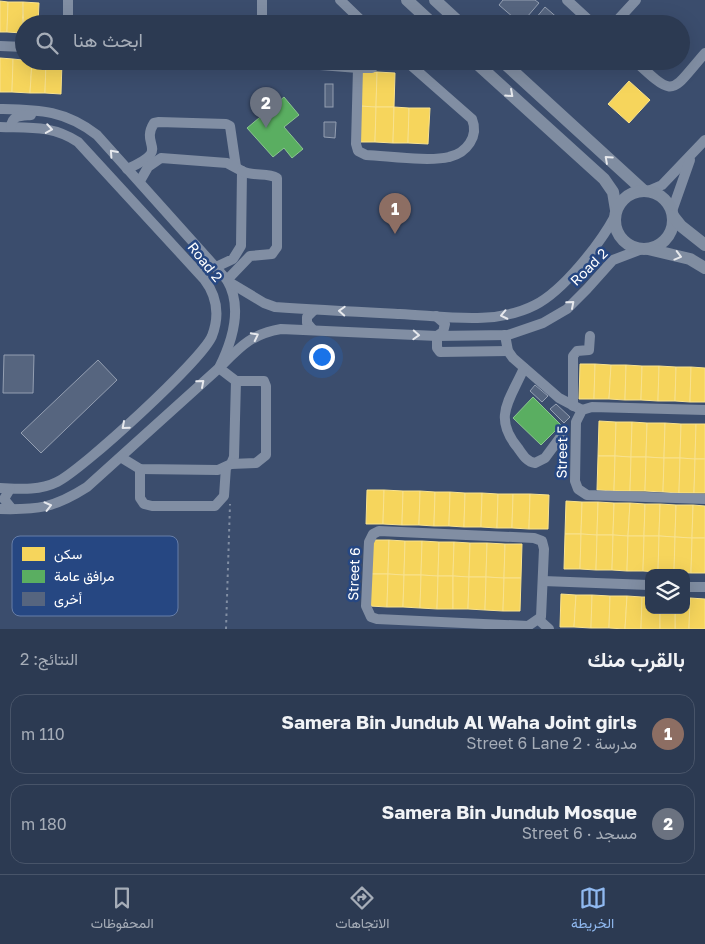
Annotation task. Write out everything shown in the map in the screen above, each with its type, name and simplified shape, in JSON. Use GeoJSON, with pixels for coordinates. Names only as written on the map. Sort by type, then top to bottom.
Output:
{"type":"FeatureCollection","features":[{"type":"Feature","properties":{"kind":"main road"},"geometry":{"type":"LineString","coordinates":[[407,0],[423,15]]}},
{"type":"Feature","properties":{"kind":"main road"},"geometry":{"type":"LineString","coordinates":[[415,0],[428,10],[435,10],[437,1]]}},
{"type":"Feature","properties":{"kind":"main road"},"geometry":{"type":"LineString","coordinates":[[437,1],[452,15]]}},
{"type":"Feature","properties":{"kind":"main road"},"geometry":{"type":"LineString","coordinates":[[484,70],[604,179],[613,192],[616,230],[620,238],[633,248],[690,259],[705,268]]}},
{"type":"Feature","properties":{"kind":"main road"},"geometry":{"type":"LineString","coordinates":[[512,70],[646,191],[662,198],[680,226],[705,245]]}},
{"type":"Feature","properties":{"kind":"main road"},"geometry":{"type":"LineString","coordinates":[[615,213],[625,197],[632,193],[646,191]]}},
{"type":"Feature","properties":{"kind":"main road"},"geometry":{"type":"LineString","coordinates":[[645,249],[660,245],[666,239],[671,231],[672,214]]}},
{"type":"Feature","properties":{"kind":"street"},"geometry":{"type":"LineString","coordinates":[[68,0],[68,15]]}},
{"type":"Feature","properties":{"kind":"street"},"geometry":{"type":"LineString","coordinates":[[262,0],[262,15]]}},
{"type":"Feature","properties":{"kind":"street"},"geometry":{"type":"LineString","coordinates":[[340,0],[356,15]]}},
{"type":"Feature","properties":{"kind":"street"},"geometry":{"type":"LineString","coordinates":[[567,0],[584,15]]}},
{"type":"Feature","properties":{"kind":"street"},"geometry":{"type":"LineString","coordinates":[[622,15],[636,0]]}},
{"type":"Feature","properties":{"kind":"street"},"geometry":{"type":"LineString","coordinates":[[0,46],[15,47]]}},
{"type":"Feature","properties":{"kind":"street"},"geometry":{"type":"LineString","coordinates":[[644,70],[660,85],[669,88],[677,85],[705,54]]}},
{"type":"Feature","properties":{"kind":"street"},"geometry":{"type":"LineString","coordinates":[[358,70],[356,144],[361,153],[441,158],[460,152],[467,147],[475,133],[472,119],[416,70]]}},
{"type":"Feature","properties":{"kind":"street","name":"Road 2"},"geometry":{"type":"LineString","coordinates":[[0,109],[45,110],[67,116],[83,124],[97,135],[140,181],[194,240],[228,281],[264,304],[275,307],[436,316],[491,318],[506,316],[534,306],[548,297],[595,247],[615,213]]}},
{"type":"Feature","properties":{"kind":"street"},"geometry":{"type":"LineString","coordinates":[[5,127],[14,117],[41,114],[45,110]]}},
{"type":"Feature","properties":{"kind":"street"},"geometry":{"type":"LineString","coordinates":[[157,155],[150,128],[154,124],[226,124],[230,126],[239,169],[241,246],[233,259],[216,267]]}},
{"type":"Feature","properties":{"kind":"street","name":"Road 2"},"geometry":{"type":"LineString","coordinates":[[5,127],[47,128],[64,132],[89,153],[150,218],[210,288],[217,316],[211,338],[202,351],[172,383],[64,478],[37,488],[5,489]]}},
{"type":"Feature","properties":{"kind":"street"},"geometry":{"type":"LineString","coordinates":[[646,191],[662,185],[705,140]]}},
{"type":"Feature","properties":{"kind":"street"},"geometry":{"type":"LineString","coordinates":[[140,181],[157,155]]}},
{"type":"Feature","properties":{"kind":"street"},"geometry":{"type":"LineString","coordinates":[[127,169],[157,155],[227,163],[253,175],[274,176],[278,182],[277,247],[272,254],[250,256],[228,281]]}},
{"type":"Feature","properties":{"kind":"street"},"geometry":{"type":"LineString","coordinates":[[672,214],[678,188],[692,155]]}},
{"type":"Feature","properties":{"kind":"street"},"geometry":{"type":"LineString","coordinates":[[150,218],[160,218],[163,216],[164,207]]}},
{"type":"Feature","properties":{"kind":"street"},"geometry":{"type":"LineString","coordinates":[[179,251],[178,242],[181,240],[194,240]]}},
{"type":"Feature","properties":{"kind":"street"},"geometry":{"type":"LineString","coordinates":[[241,246],[250,256]]}},
{"type":"Feature","properties":{"kind":"street","name":"Road 2"},"geometry":{"type":"LineString","coordinates":[[0,509],[49,507],[87,488],[219,368],[245,341],[264,332],[281,328],[437,336],[505,335],[543,323],[567,308],[587,290],[613,260],[645,249]]}},
{"type":"Feature","properties":{"kind":"street","name":"Road 2"},"geometry":{"type":"LineString","coordinates":[[219,368],[234,328],[235,313],[228,281]]}},
{"type":"Feature","properties":{"kind":"street"},"geometry":{"type":"LineString","coordinates":[[313,330],[306,323],[307,316],[314,310]]}},
{"type":"Feature","properties":{"kind":"street"},"geometry":{"type":"LineString","coordinates":[[436,316],[443,320],[445,328],[437,336],[437,348],[443,353],[508,351]]}},
{"type":"Feature","properties":{"kind":"street"},"geometry":{"type":"LineString","coordinates":[[505,335],[508,351],[524,368],[559,398],[577,408]]}},
{"type":"Feature","properties":{"kind":"street"},"geometry":{"type":"LineString","coordinates":[[577,408],[573,356],[577,351],[589,350],[590,336]]}},
{"type":"Feature","properties":{"kind":"street"},"geometry":{"type":"LineString","coordinates":[[122,458],[140,470],[218,470],[228,465],[256,463],[266,455],[266,386],[264,381],[236,381],[219,368]]}},
{"type":"Feature","properties":{"kind":"street"},"geometry":{"type":"LineString","coordinates":[[524,368],[504,416],[504,428],[509,438],[528,461],[535,463],[544,458],[562,435]]}},
{"type":"Feature","properties":{"kind":"street"},"geometry":{"type":"LineString","coordinates":[[140,470],[140,498],[144,504],[152,506],[215,506],[224,496],[228,465],[234,457],[236,381]]}},
{"type":"Feature","properties":{"kind":"street"},"geometry":{"type":"LineString","coordinates":[[172,383],[174,395],[185,397]]}},
{"type":"Feature","properties":{"kind":"street","name":"Street 5"},"geometry":{"type":"LineString","coordinates":[[705,410],[577,408],[575,481],[582,493],[587,495],[705,499]]}},
{"type":"Feature","properties":{"kind":"street"},"geometry":{"type":"LineString","coordinates":[[140,413],[150,413],[153,417],[152,428]]}},
{"type":"Feature","properties":{"kind":"street"},"geometry":{"type":"LineString","coordinates":[[5,489],[4,499],[12,509]]}},
{"type":"Feature","properties":{"kind":"street","name":"Street 6"},"geometry":{"type":"LineString","coordinates":[[379,531],[534,538],[542,541],[543,544],[544,582],[542,611],[539,620],[528,626],[376,619],[371,617],[366,606],[369,542],[372,534],[379,531]]}},
{"type":"Feature","properties":{"kind":"street"},"geometry":{"type":"LineString","coordinates":[[544,582],[645,585]]}},
{"type":"Feature","properties":{"kind":"street"},"geometry":{"type":"LineString","coordinates":[[690,587],[705,587]]}},
{"type":"Feature","properties":{"kind":"street"},"geometry":{"type":"LineString","coordinates":[[539,620],[549,629]]}},
{"type":"Feature","properties":{"kind":"path"},"geometry":{"type":"LineString","coordinates":[[224,496],[230,504],[226,629]]}},
{"type":"Feature","properties":{"kind":"building: سكن"},"geometry":{"type":"Polygon","coordinates":[[[0,1],[8,2],[7,32],[0,32],[0,1]]]}},
{"type":"Feature","properties":{"kind":"building: سكن"},"geometry":{"type":"Polygon","coordinates":[[[8,2],[23,2],[23,15],[15,15],[15,33],[7,32],[8,2]]]}},
{"type":"Feature","properties":{"kind":"building: سكن"},"geometry":{"type":"Polygon","coordinates":[[[23,2],[39,3],[38,15],[23,15],[23,2]]]}},
{"type":"Feature","properties":{"kind":"building: سكن"},"geometry":{"type":"Polygon","coordinates":[[[0,58],[13,59],[12,92],[0,92],[0,58]]]}},
{"type":"Feature","properties":{"kind":"building: سكن"},"geometry":{"type":"Polygon","coordinates":[[[13,59],[15,59],[15,70],[31,70],[30,93],[12,92],[13,59]]]}},
{"type":"Feature","properties":{"kind":"building: سكن"},"geometry":{"type":"Polygon","coordinates":[[[31,70],[46,70],[45,93],[30,93],[31,70]]]}},
{"type":"Feature","properties":{"kind":"building: سكن"},"geometry":{"type":"Polygon","coordinates":[[[46,70],[62,70],[61,94],[45,93],[46,70]]]}},
{"type":"Feature","properties":{"kind":"building: سكن"},"geometry":{"type":"Polygon","coordinates":[[[360,72],[377,72],[376,107],[359,106],[360,72]]]}},
{"type":"Feature","properties":{"kind":"building: سكن"},"geometry":{"type":"Polygon","coordinates":[[[377,72],[395,73],[394,107],[376,107],[377,72]]]}},
{"type":"Feature","properties":{"kind":"building: سكن"},"geometry":{"type":"Polygon","coordinates":[[[629,81],[650,100],[629,123],[608,104],[629,81]]]}},
{"type":"Feature","properties":{"kind":"building: سكن"},"geometry":{"type":"Polygon","coordinates":[[[359,106],[376,107],[375,142],[358,142],[359,106]]]}},
{"type":"Feature","properties":{"kind":"building: سكن"},"geometry":{"type":"Polygon","coordinates":[[[376,107],[394,107],[393,143],[375,142],[376,107]]]}},
{"type":"Feature","properties":{"kind":"building: سكن"},"geometry":{"type":"Polygon","coordinates":[[[394,107],[409,108],[408,143],[393,143],[394,107]]]}},
{"type":"Feature","properties":{"kind":"building: سكن"},"geometry":{"type":"Polygon","coordinates":[[[409,108],[430,108],[428,144],[408,143],[409,108]]]}},
{"type":"Feature","properties":{"kind":"building: سكن"},"geometry":{"type":"Polygon","coordinates":[[[580,364],[595,364],[594,399],[579,399],[580,364]]]}},
{"type":"Feature","properties":{"kind":"building: سكن"},"geometry":{"type":"Polygon","coordinates":[[[595,364],[611,365],[609,399],[594,399],[595,364]]]}},
{"type":"Feature","properties":{"kind":"building: سكن"},"geometry":{"type":"Polygon","coordinates":[[[611,365],[626,365],[625,400],[609,399],[611,365]]]}},
{"type":"Feature","properties":{"kind":"building: سكن"},"geometry":{"type":"Polygon","coordinates":[[[626,365],[642,366],[641,400],[625,400],[626,365]]]}},
{"type":"Feature","properties":{"kind":"building: سكن"},"geometry":{"type":"Polygon","coordinates":[[[642,366],[659,366],[658,401],[641,400],[642,366]]]}},
{"type":"Feature","properties":{"kind":"building: سكن"},"geometry":{"type":"Polygon","coordinates":[[[659,366],[676,367],[675,401],[658,401],[659,366]]]}},
{"type":"Feature","properties":{"kind":"building: سكن"},"geometry":{"type":"Polygon","coordinates":[[[676,367],[691,367],[690,402],[675,401],[676,367]]]}},
{"type":"Feature","properties":{"kind":"building: سكن"},"geometry":{"type":"Polygon","coordinates":[[[691,367],[705,368],[705,402],[690,402],[691,367]]]}},
{"type":"Feature","properties":{"kind":"building: سكن"},"geometry":{"type":"Polygon","coordinates":[[[599,421],[616,422],[615,456],[598,456],[599,421]]]}},
{"type":"Feature","properties":{"kind":"building: سكن"},"geometry":{"type":"Polygon","coordinates":[[[616,422],[632,422],[631,457],[615,456],[616,422]]]}},
{"type":"Feature","properties":{"kind":"building: سكن"},"geometry":{"type":"Polygon","coordinates":[[[632,422],[647,423],[646,457],[631,457],[632,422]]]}},
{"type":"Feature","properties":{"kind":"building: سكن"},"geometry":{"type":"Polygon","coordinates":[[[647,423],[665,423],[664,458],[646,457],[647,423]]]}},
{"type":"Feature","properties":{"kind":"building: سكن"},"geometry":{"type":"Polygon","coordinates":[[[665,423],[681,424],[680,458],[664,458],[665,423]]]}},
{"type":"Feature","properties":{"kind":"building: سكن"},"geometry":{"type":"Polygon","coordinates":[[[681,424],[696,424],[695,459],[680,458],[681,424]]]}},
{"type":"Feature","properties":{"kind":"building: سكن"},"geometry":{"type":"Polygon","coordinates":[[[696,424],[705,424],[705,459],[695,459],[696,424]]]}},
{"type":"Feature","properties":{"kind":"building: سكن"},"geometry":{"type":"Polygon","coordinates":[[[598,456],[615,456],[614,491],[597,490],[598,456]]]}},
{"type":"Feature","properties":{"kind":"building: سكن"},"geometry":{"type":"Polygon","coordinates":[[[615,456],[631,457],[630,491],[614,491],[615,456]]]}},
{"type":"Feature","properties":{"kind":"building: سكن"},"geometry":{"type":"Polygon","coordinates":[[[631,457],[646,457],[645,491],[630,491],[631,457]]]}},
{"type":"Feature","properties":{"kind":"building: سكن"},"geometry":{"type":"Polygon","coordinates":[[[646,457],[664,458],[663,492],[645,491],[646,457]]]}},
{"type":"Feature","properties":{"kind":"building: سكن"},"geometry":{"type":"Polygon","coordinates":[[[664,458],[680,458],[679,493],[663,492],[664,458]]]}},
{"type":"Feature","properties":{"kind":"building: سكن"},"geometry":{"type":"Polygon","coordinates":[[[680,458],[695,459],[694,493],[679,493],[680,458]]]}},
{"type":"Feature","properties":{"kind":"building: سكن"},"geometry":{"type":"Polygon","coordinates":[[[695,459],[705,459],[705,493],[694,493],[695,459]]]}},
{"type":"Feature","properties":{"kind":"building: سكن"},"geometry":{"type":"Polygon","coordinates":[[[367,490],[384,490],[383,524],[366,524],[367,490]]]}},
{"type":"Feature","properties":{"kind":"building: سكن"},"geometry":{"type":"Polygon","coordinates":[[[384,490],[403,491],[402,525],[383,524],[384,490]]]}},
{"type":"Feature","properties":{"kind":"building: سكن"},"geometry":{"type":"Polygon","coordinates":[[[403,491],[420,491],[419,525],[402,525],[403,491]]]}},
{"type":"Feature","properties":{"kind":"building: سكن"},"geometry":{"type":"Polygon","coordinates":[[[420,491],[435,492],[434,526],[419,525],[420,491]]]}},
{"type":"Feature","properties":{"kind":"building: سكن"},"geometry":{"type":"Polygon","coordinates":[[[435,492],[450,492],[449,526],[434,526],[435,492]]]}},
{"type":"Feature","properties":{"kind":"building: سكن"},"geometry":{"type":"Polygon","coordinates":[[[450,492],[465,493],[464,527],[449,526],[450,492]]]}},
{"type":"Feature","properties":{"kind":"building: سكن"},"geometry":{"type":"Polygon","coordinates":[[[465,493],[482,493],[481,527],[464,527],[465,493]]]}},
{"type":"Feature","properties":{"kind":"building: سكن"},"geometry":{"type":"Polygon","coordinates":[[[482,493],[498,494],[497,528],[481,527],[482,493]]]}},
{"type":"Feature","properties":{"kind":"building: سكن"},"geometry":{"type":"Polygon","coordinates":[[[498,494],[513,494],[512,528],[497,528],[498,494]]]}},
{"type":"Feature","properties":{"kind":"building: سكن"},"geometry":{"type":"Polygon","coordinates":[[[513,494],[530,494],[529,529],[512,528],[513,494]]]}},
{"type":"Feature","properties":{"kind":"building: سكن"},"geometry":{"type":"Polygon","coordinates":[[[530,494],[549,495],[548,529],[529,529],[530,494]]]}},
{"type":"Feature","properties":{"kind":"building: سكن"},"geometry":{"type":"Polygon","coordinates":[[[566,501],[582,502],[581,534],[565,534],[566,501]]]}},
{"type":"Feature","properties":{"kind":"building: سكن"},"geometry":{"type":"Polygon","coordinates":[[[582,502],[598,502],[597,535],[581,534],[582,502]]]}},
{"type":"Feature","properties":{"kind":"building: سكن"},"geometry":{"type":"Polygon","coordinates":[[[598,502],[614,503],[613,535],[597,535],[598,502]]]}},
{"type":"Feature","properties":{"kind":"building: سكن"},"geometry":{"type":"Polygon","coordinates":[[[614,503],[630,503],[628,536],[613,535],[614,503]]]}},
{"type":"Feature","properties":{"kind":"building: سكن"},"geometry":{"type":"Polygon","coordinates":[[[630,503],[645,504],[644,536],[628,536],[630,503]]]}},
{"type":"Feature","properties":{"kind":"building: سكن"},"geometry":{"type":"Polygon","coordinates":[[[645,504],[660,504],[659,536],[644,536],[645,504]]]}},
{"type":"Feature","properties":{"kind":"building: سكن"},"geometry":{"type":"Polygon","coordinates":[[[660,504],[676,505],[675,537],[659,536],[660,504]]]}},
{"type":"Feature","properties":{"kind":"building: سكن"},"geometry":{"type":"Polygon","coordinates":[[[676,505],[693,505],[692,538],[675,537],[676,505]]]}},
{"type":"Feature","properties":{"kind":"building: سكن"},"geometry":{"type":"Polygon","coordinates":[[[693,505],[705,506],[705,538],[692,538],[693,505]]]}},
{"type":"Feature","properties":{"kind":"building: سكن"},"geometry":{"type":"Polygon","coordinates":[[[565,534],[581,534],[580,569],[564,569],[565,534]]]}},
{"type":"Feature","properties":{"kind":"building: سكن"},"geometry":{"type":"Polygon","coordinates":[[[581,534],[597,535],[596,570],[580,569],[581,534]]]}},
{"type":"Feature","properties":{"kind":"building: سكن"},"geometry":{"type":"Polygon","coordinates":[[[597,535],[613,535],[612,570],[596,570],[597,535]]]}},
{"type":"Feature","properties":{"kind":"building: سكن"},"geometry":{"type":"Polygon","coordinates":[[[613,535],[628,536],[627,571],[612,570],[613,535]]]}},
{"type":"Feature","properties":{"kind":"building: سكن"},"geometry":{"type":"Polygon","coordinates":[[[628,536],[644,536],[643,571],[627,571],[628,536]]]}},
{"type":"Feature","properties":{"kind":"building: سكن"},"geometry":{"type":"Polygon","coordinates":[[[644,536],[659,536],[658,569],[645,569],[645,571],[643,571],[644,536]]]}},
{"type":"Feature","properties":{"kind":"building: سكن"},"geometry":{"type":"Polygon","coordinates":[[[659,536],[675,537],[674,569],[658,569],[659,536]]]}},
{"type":"Feature","properties":{"kind":"building: سكن"},"geometry":{"type":"Polygon","coordinates":[[[675,537],[692,538],[691,573],[690,569],[674,569],[675,537]]]}},
{"type":"Feature","properties":{"kind":"building: سكن"},"geometry":{"type":"Polygon","coordinates":[[[692,538],[705,538],[705,573],[691,573],[692,538]]]}},
{"type":"Feature","properties":{"kind":"building: سكن"},"geometry":{"type":"Polygon","coordinates":[[[372,540],[389,540],[388,574],[371,574],[372,540]]]}},
{"type":"Feature","properties":{"kind":"building: سكن"},"geometry":{"type":"Polygon","coordinates":[[[389,540],[405,541],[404,575],[388,574],[389,540]]]}},
{"type":"Feature","properties":{"kind":"building: سكن"},"geometry":{"type":"Polygon","coordinates":[[[405,541],[422,541],[421,575],[404,575],[405,541]]]}},
{"type":"Feature","properties":{"kind":"building: سكن"},"geometry":{"type":"Polygon","coordinates":[[[422,541],[439,542],[438,576],[421,575],[422,541]]]}},
{"type":"Feature","properties":{"kind":"building: سكن"},"geometry":{"type":"Polygon","coordinates":[[[439,542],[454,542],[453,576],[438,576],[439,542]]]}},
{"type":"Feature","properties":{"kind":"building: سكن"},"geometry":{"type":"Polygon","coordinates":[[[454,542],[470,543],[469,577],[453,576],[454,542]]]}},
{"type":"Feature","properties":{"kind":"building: سكن"},"geometry":{"type":"Polygon","coordinates":[[[470,543],[487,543],[486,577],[469,577],[470,543]]]}},
{"type":"Feature","properties":{"kind":"building: سكن"},"geometry":{"type":"Polygon","coordinates":[[[487,543],[505,544],[504,578],[486,577],[487,543]]]}},
{"type":"Feature","properties":{"kind":"building: سكن"},"geometry":{"type":"Polygon","coordinates":[[[505,544],[522,544],[521,578],[504,578],[505,544]]]}},
{"type":"Feature","properties":{"kind":"building: سكن"},"geometry":{"type":"Polygon","coordinates":[[[371,574],[388,574],[387,607],[370,606],[371,574]]]}},
{"type":"Feature","properties":{"kind":"building: سكن"},"geometry":{"type":"Polygon","coordinates":[[[388,574],[404,575],[403,607],[387,607],[388,574]]]}},
{"type":"Feature","properties":{"kind":"building: سكن"},"geometry":{"type":"Polygon","coordinates":[[[404,575],[421,575],[420,608],[403,607],[404,575]]]}},
{"type":"Feature","properties":{"kind":"building: سكن"},"geometry":{"type":"Polygon","coordinates":[[[421,575],[438,576],[437,609],[420,608],[421,575]]]}},
{"type":"Feature","properties":{"kind":"building: سكن"},"geometry":{"type":"Polygon","coordinates":[[[438,576],[453,576],[453,609],[437,609],[438,576]]]}},
{"type":"Feature","properties":{"kind":"building: سكن"},"geometry":{"type":"Polygon","coordinates":[[[453,576],[469,577],[468,609],[453,609],[453,576]]]}},
{"type":"Feature","properties":{"kind":"building: سكن"},"geometry":{"type":"Polygon","coordinates":[[[469,577],[486,577],[485,610],[468,609],[469,577]]]}},
{"type":"Feature","properties":{"kind":"building: سكن"},"geometry":{"type":"Polygon","coordinates":[[[486,577],[504,578],[503,611],[485,610],[486,577]]]}},
{"type":"Feature","properties":{"kind":"building: سكن"},"geometry":{"type":"Polygon","coordinates":[[[504,578],[521,578],[520,611],[503,611],[504,578]]]}},
{"type":"Feature","properties":{"kind":"building: سكن"},"geometry":{"type":"Polygon","coordinates":[[[561,594],[576,595],[574,627],[560,627],[561,594]]]}},
{"type":"Feature","properties":{"kind":"building: سكن"},"geometry":{"type":"Polygon","coordinates":[[[576,595],[592,595],[591,628],[574,627],[576,595]]]}},
{"type":"Feature","properties":{"kind":"building: سكن"},"geometry":{"type":"Polygon","coordinates":[[[592,595],[610,596],[609,628],[591,628],[592,595]]]}},
{"type":"Feature","properties":{"kind":"building: سكن"},"geometry":{"type":"Polygon","coordinates":[[[610,596],[627,596],[625,629],[609,628],[610,596]]]}},
{"type":"Feature","properties":{"kind":"building: سكن"},"geometry":{"type":"Polygon","coordinates":[[[627,596],[642,597],[641,629],[625,629],[627,596]]]}},
{"type":"Feature","properties":{"kind":"building: سكن"},"geometry":{"type":"Polygon","coordinates":[[[642,597],[645,597],[645,614],[660,614],[660,629],[641,629],[642,597]]]}},
{"type":"Feature","properties":{"kind":"building: سكن"},"geometry":{"type":"Polygon","coordinates":[[[690,598],[705,599],[705,629],[689,629],[690,598]]]}},
{"type":"Feature","properties":{"kind":"building: سكن"},"geometry":{"type":"Polygon","coordinates":[[[660,614],[675,614],[675,629],[660,629],[660,614]]]}},
{"type":"Feature","properties":{"kind":"building: سكن"},"geometry":{"type":"Polygon","coordinates":[[[675,614],[689,614],[689,629],[675,629],[675,614]]]}},
{"type":"Feature","properties":{"kind":"building: مرافق عامة"},"geometry":{"type":"Polygon","coordinates":[[[284,97],[299,115],[284,127],[303,149],[292,158],[284,148],[273,157],[247,128],[284,97]]]}},
{"type":"Feature","properties":{"kind":"building: مرافق عامة"},"geometry":{"type":"Polygon","coordinates":[[[533,397],[561,425],[541,445],[513,418],[533,397]]]}},
{"type":"Feature","properties":{"kind":"building: أخرى"},"geometry":{"type":"Polygon","coordinates":[[[503,0],[535,0],[539,3],[529,15],[511,15],[499,5],[503,0]]]}},
{"type":"Feature","properties":{"kind":"building: أخرى"},"geometry":{"type":"Polygon","coordinates":[[[545,7],[554,15],[538,15],[545,7]]]}},
{"type":"Feature","properties":{"kind":"building: أخرى"},"geometry":{"type":"Polygon","coordinates":[[[325,84],[333,84],[333,107],[325,107],[325,84]]]}},
{"type":"Feature","properties":{"kind":"building: أخرى"},"geometry":{"type":"Polygon","coordinates":[[[324,122],[336,122],[335,138],[324,137],[324,122]]]}},
{"type":"Feature","properties":{"kind":"building: أخرى"},"geometry":{"type":"Polygon","coordinates":[[[4,355],[34,355],[33,393],[3,393],[4,355]]]}},
{"type":"Feature","properties":{"kind":"building: أخرى"},"geometry":{"type":"Polygon","coordinates":[[[98,360],[117,380],[41,453],[21,433],[98,360]]]}},
{"type":"Feature","properties":{"kind":"building: أخرى"},"geometry":{"type":"Polygon","coordinates":[[[535,385],[548,396],[542,402],[530,391],[535,385]]]}},
{"type":"Feature","properties":{"kind":"building: أخرى"},"geometry":{"type":"Polygon","coordinates":[[[556,404],[570,417],[564,423],[550,409],[556,404]]]}},
{"type":"Feature","properties":{"kind":"place","name":"Samera Bin Jundub Mosque"},"geometry":{"type":"Point","coordinates":[266,128]}},
{"type":"Feature","properties":{"kind":"place","name":"Samera Bin Jundub Al Waha Joint girls"},"geometry":{"type":"Point","coordinates":[395,234]}}]}
